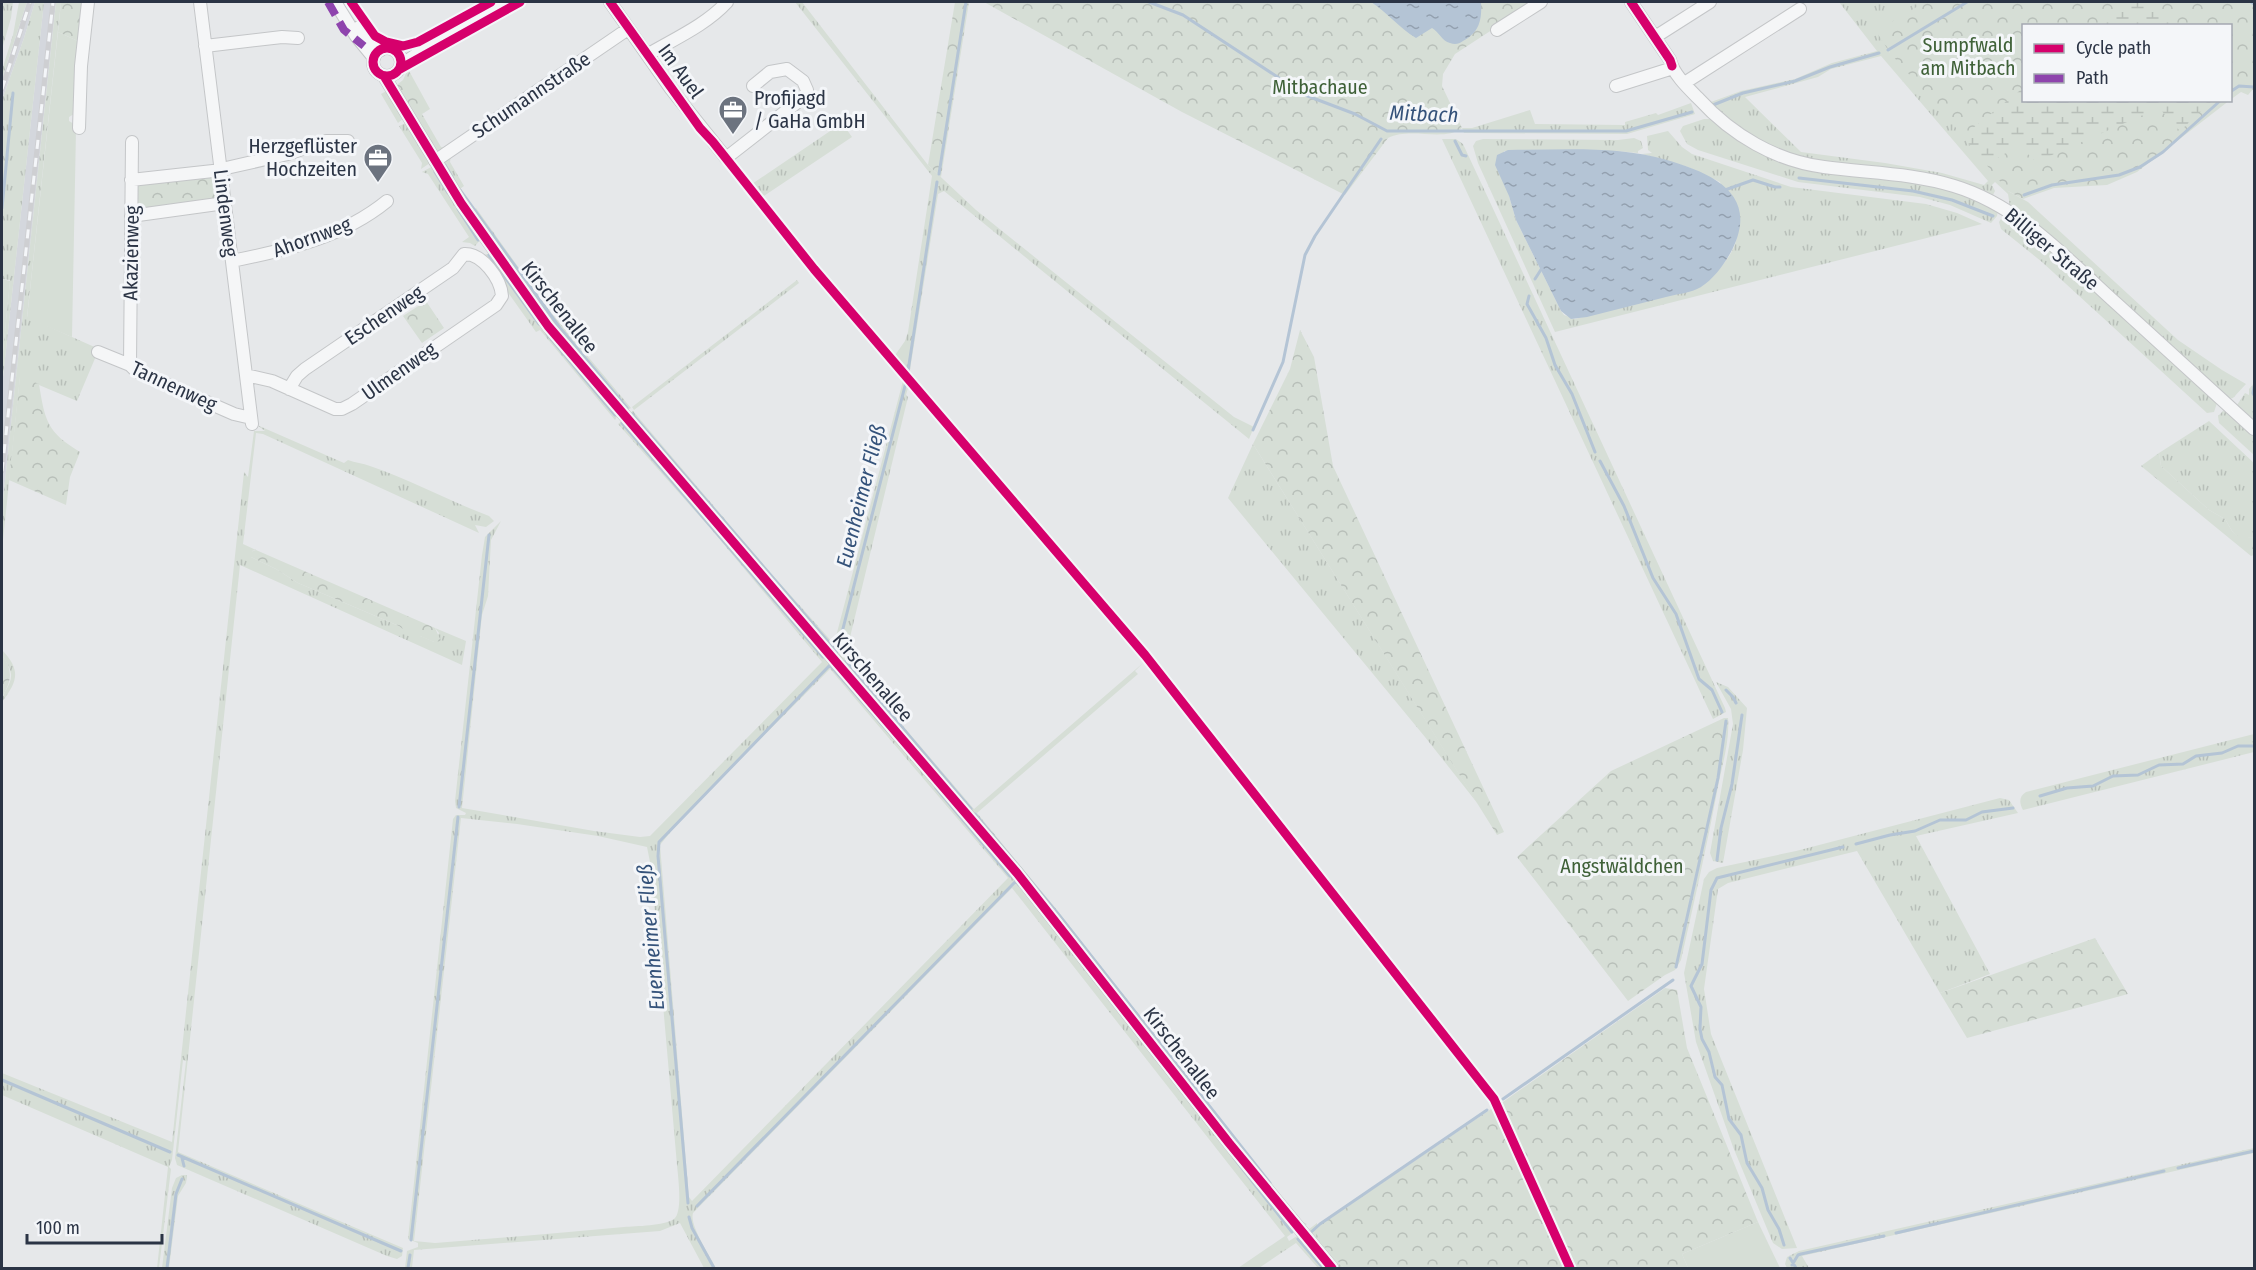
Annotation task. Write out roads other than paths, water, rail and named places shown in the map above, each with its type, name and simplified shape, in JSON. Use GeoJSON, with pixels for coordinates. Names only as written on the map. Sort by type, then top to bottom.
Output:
{"type":"FeatureCollection","features":[{"type":"Feature","properties":{"kind":"street"},"geometry":{"type":"LineString","coordinates":[[76,122],[88,2]]}},
{"type":"Feature","properties":{"kind":"street","name":"Lindenweg"},"geometry":{"type":"LineString","coordinates":[[200,2],[251,421]]}},
{"type":"Feature","properties":{"kind":"street"},"geometry":{"type":"LineString","coordinates":[[335,2],[361,44],[378,54]]}},
{"type":"Feature","properties":{"kind":"street"},"geometry":{"type":"LineString","coordinates":[[344,2],[378,54]]}},
{"type":"Feature","properties":{"kind":"street"},"geometry":{"type":"LineString","coordinates":[[378,54],[390,48],[395,67],[508,2]]}},
{"type":"Feature","properties":{"kind":"street","name":"Im Auel"},"geometry":{"type":"LineString","coordinates":[[610,2],[700,128],[726,158],[804,97],[807,90],[803,81],[787,69],[770,72],[753,86]]}},
{"type":"Feature","properties":{"kind":"street","name":"Im Auel"},"geometry":{"type":"LineString","coordinates":[[647,55],[697,26],[727,2]]}},
{"type":"Feature","properties":{"kind":"street"},"geometry":{"type":"LineString","coordinates":[[1497,30],[1541,2]]}},
{"type":"Feature","properties":{"kind":"street","name":"Billiger Straße"},"geometry":{"type":"LineString","coordinates":[[1631,2],[1673,68],[1724,124],[1751,142],[1777,154],[1822,167],[1938,182],[1970,191],[2000,206],[2047,240],[2254,429]]}},
{"type":"Feature","properties":{"kind":"street"},"geometry":{"type":"LineString","coordinates":[[1655,37],[1710,2]]}},
{"type":"Feature","properties":{"kind":"street"},"geometry":{"type":"LineString","coordinates":[[1686,82],[1800,9]]}},
{"type":"Feature","properties":{"kind":"street","name":"Schumannstraße"},"geometry":{"type":"LineString","coordinates":[[435,161],[628,29]]}},
{"type":"Feature","properties":{"kind":"street"},"geometry":{"type":"LineString","coordinates":[[205,46],[282,37],[298,38]]}},
{"type":"Feature","properties":{"kind":"street","name":"Kirschenallee"},"geometry":{"type":"LineString","coordinates":[[378,54],[375,70],[395,67],[399,101],[473,221],[548,326],[1017,873],[1271,1196],[1332,1269]]}},
{"type":"Feature","properties":{"kind":"street"},"geometry":{"type":"LineString","coordinates":[[1617,86],[1673,68]]}},
{"type":"Feature","properties":{"kind":"street"},"geometry":{"type":"LineString","coordinates":[[131,180],[221,169],[288,154],[326,141],[348,141]]}},
{"type":"Feature","properties":{"kind":"street","name":"Akazienweg"},"geometry":{"type":"LineString","coordinates":[[130,365],[132,142]]}},
{"type":"Feature","properties":{"kind":"street","name":"Ahornweg"},"geometry":{"type":"LineString","coordinates":[[232,261],[286,250],[332,233],[372,213],[387,201]]}},
{"type":"Feature","properties":{"kind":"street"},"geometry":{"type":"LineString","coordinates":[[131,216],[225,203]]}},
{"type":"Feature","properties":{"kind":"street","name":"Eschenweg"},"geometry":{"type":"LineString","coordinates":[[290,389],[297,376],[305,369],[453,268],[464,254],[472,254],[481,260]]}},
{"type":"Feature","properties":{"kind":"street","name":"Ulmenweg"},"geometry":{"type":"LineString","coordinates":[[246,375],[265,378],[335,409],[342,409],[499,302],[502,296],[501,290],[481,260]]}},
{"type":"Feature","properties":{"kind":"street","name":"Tannenweg"},"geometry":{"type":"LineString","coordinates":[[98,352],[251,421]]}},
{"type":"Feature","properties":{"kind":"water"},"geometry":{"type":"Polygon","coordinates":[[[1371,2],[1481,2],[1481,14],[1479,25],[1473,34],[1460,43],[1454,44],[1447,42],[1432,28],[1416,38],[1371,2]]]}},
{"type":"Feature","properties":{"kind":"water"},"geometry":{"type":"Polygon","coordinates":[[[1508,150],[1608,150],[1648,155],[1684,165],[1714,179],[1735,199],[1740,213],[1739,229],[1733,248],[1715,275],[1697,289],[1571,319],[1561,311],[1516,220],[1509,196],[1495,165],[1497,155],[1508,150]]]}},
{"type":"Feature","properties":{"kind":"waterway","name":"Euenheimer Fließ"},"geometry":{"type":"LineString","coordinates":[[939,174],[966,2]]}},
{"type":"Feature","properties":{"kind":"waterway","name":"Mitbach"},"geometry":{"type":"LineString","coordinates":[[1149,2],[1183,15],[1305,95],[1355,114],[1387,131],[1626,131],[1692,112]]}},
{"type":"Feature","properties":{"kind":"waterway","name":"Mitbach"},"geometry":{"type":"LineString","coordinates":[[1888,50],[1967,2]]}},
{"type":"Feature","properties":{"kind":"waterway","name":"Mitbach"},"geometry":{"type":"LineString","coordinates":[[1713,105],[1743,93],[1795,81],[1830,67],[1879,53]]}},
{"type":"Feature","properties":{"kind":"waterway"},"geometry":{"type":"LineString","coordinates":[[2232,91],[2239,86],[2254,87]]}},
{"type":"Feature","properties":{"kind":"waterway"},"geometry":{"type":"LineString","coordinates":[[2,208],[13,93]]}},
{"type":"Feature","properties":{"kind":"waterway"},"geometry":{"type":"LineString","coordinates":[[2024,195],[2052,185],[2119,175],[2140,167],[2163,152],[2219,102]]}},
{"type":"Feature","properties":{"kind":"waterway"},"geometry":{"type":"LineString","coordinates":[[1253,430],[1283,362],[1305,255],[1315,236],[1381,139]]}},
{"type":"Feature","properties":{"kind":"waterway"},"geometry":{"type":"LineString","coordinates":[[1455,141],[1462,155],[1466,156]]}},
{"type":"Feature","properties":{"kind":"waterway"},"geometry":{"type":"LineString","coordinates":[[445,165],[452,177]]}},
{"type":"Feature","properties":{"kind":"waterway"},"geometry":{"type":"LineString","coordinates":[[435,172],[448,193]]}},
{"type":"Feature","properties":{"kind":"waterway"},"geometry":{"type":"LineString","coordinates":[[1799,178],[1913,191],[1952,200],[1993,216]]}},
{"type":"Feature","properties":{"kind":"waterway"},"geometry":{"type":"LineString","coordinates":[[1725,190],[1753,180],[1780,187]]}},
{"type":"Feature","properties":{"kind":"waterway","name":"Euenheimer Fließ"},"geometry":{"type":"LineString","coordinates":[[908,371],[937,182]]}},
{"type":"Feature","properties":{"kind":"waterway"},"geometry":{"type":"LineString","coordinates":[[460,190],[560,328],[627,408]]}},
{"type":"Feature","properties":{"kind":"waterway"},"geometry":{"type":"LineString","coordinates":[[458,209],[478,240]]}},
{"type":"Feature","properties":{"kind":"waterway"},"geometry":{"type":"LineString","coordinates":[[489,255],[539,324]]}},
{"type":"Feature","properties":{"kind":"waterway"},"geometry":{"type":"LineString","coordinates":[[1535,279],[1542,268]]}},
{"type":"Feature","properties":{"kind":"waterway"},"geometry":{"type":"LineString","coordinates":[[1529,296],[1527,304],[1546,338],[1555,365],[1572,394],[1595,452]]}},
{"type":"Feature","properties":{"kind":"waterway"},"geometry":{"type":"LineString","coordinates":[[547,334],[615,415]]}},
{"type":"Feature","properties":{"kind":"waterway"},"geometry":{"type":"LineString","coordinates":[[632,414],[837,652],[906,382]]}},
{"type":"Feature","properties":{"kind":"waterway"},"geometry":{"type":"LineString","coordinates":[[2254,387],[2254,395]]}},
{"type":"Feature","properties":{"kind":"waterway"},"geometry":{"type":"LineString","coordinates":[[622,423],[823,657]]}},
{"type":"Feature","properties":{"kind":"waterway"},"geometry":{"type":"LineString","coordinates":[[1600,461],[1624,506],[1653,578],[1676,614],[1699,679],[1712,690],[1722,712]]}},
{"type":"Feature","properties":{"kind":"waterway"},"geometry":{"type":"LineString","coordinates":[[459,807],[489,535]]}},
{"type":"Feature","properties":{"kind":"waterway"},"geometry":{"type":"LineString","coordinates":[[846,661],[971,809]]}},
{"type":"Feature","properties":{"kind":"waterway"},"geometry":{"type":"LineString","coordinates":[[830,665],[893,737]]}},
{"type":"Feature","properties":{"kind":"waterway","name":"Euenheimer Fließ"},"geometry":{"type":"LineString","coordinates":[[688,1203],[658,856],[659,842],[830,665]]}},
{"type":"Feature","properties":{"kind":"waterway"},"geometry":{"type":"LineString","coordinates":[[1726,690],[1736,703]]}},
{"type":"Feature","properties":{"kind":"waterway"},"geometry":{"type":"LineString","coordinates":[[1717,860],[1721,828],[1732,784],[1742,715]]}},
{"type":"Feature","properties":{"kind":"waterway"},"geometry":{"type":"LineString","coordinates":[[1676,967],[1718,778],[1726,721]]}},
{"type":"Feature","properties":{"kind":"waterway"},"geometry":{"type":"LineString","coordinates":[[2040,796],[2067,788],[2093,786],[2113,776],[2138,775],[2159,765],[2183,764],[2196,756],[2222,753],[2238,746],[2254,746]]}},
{"type":"Feature","properties":{"kind":"waterway"},"geometry":{"type":"LineString","coordinates":[[936,788],[1010,876]]}},
{"type":"Feature","properties":{"kind":"waterway"},"geometry":{"type":"LineString","coordinates":[[1856,844],[1915,831],[1940,820],[1966,820],[1982,812],[2013,808]]}},
{"type":"Feature","properties":{"kind":"waterway"},"geometry":{"type":"LineString","coordinates":[[975,814],[1059,915],[1270,1183]]}},
{"type":"Feature","properties":{"kind":"waterway"},"geometry":{"type":"LineString","coordinates":[[411,1240],[458,817]]}},
{"type":"Feature","properties":{"kind":"waterway"},"geometry":{"type":"LineString","coordinates":[[1784,1245],[1779,1229],[1768,1210],[1762,1188],[1747,1163],[1741,1135],[1729,1119],[1722,1085],[1715,1077],[1709,1052],[1702,1039],[1701,1007],[1691,986],[1702,964],[1711,890],[1717,878],[1843,847]]}},
{"type":"Feature","properties":{"kind":"waterway"},"geometry":{"type":"LineString","coordinates":[[697,1206],[1016,881],[1019,885]]}},
{"type":"Feature","properties":{"kind":"waterway"},"geometry":{"type":"LineString","coordinates":[[1503,1099],[1673,980]]}},
{"type":"Feature","properties":{"kind":"waterway"},"geometry":{"type":"LineString","coordinates":[[2,1080],[170,1152]]}},
{"type":"Feature","properties":{"kind":"waterway"},"geometry":{"type":"LineString","coordinates":[[1309,1234],[1320,1224],[1487,1110]]}},
{"type":"Feature","properties":{"kind":"waterway"},"geometry":{"type":"LineString","coordinates":[[2178,1168],[2254,1151]]}},
{"type":"Feature","properties":{"kind":"waterway"},"geometry":{"type":"LineString","coordinates":[[178,1155],[401,1251]]}},
{"type":"Feature","properties":{"kind":"waterway"},"geometry":{"type":"LineString","coordinates":[[182,1158],[184,1166]]}},
{"type":"Feature","properties":{"kind":"waterway"},"geometry":{"type":"LineString","coordinates":[[1234,1158],[1292,1232]]}},
{"type":"Feature","properties":{"kind":"waterway"},"geometry":{"type":"LineString","coordinates":[[1896,1233],[2164,1171]]}},
{"type":"Feature","properties":{"kind":"waterway"},"geometry":{"type":"LineString","coordinates":[[167,1268],[176,1194],[182,1179]]}},
{"type":"Feature","properties":{"kind":"waterway","name":"Euenheimer Fließ"},"geometry":{"type":"LineString","coordinates":[[689,1217],[692,1228],[714,1268]]}},
{"type":"Feature","properties":{"kind":"waterway"},"geometry":{"type":"LineString","coordinates":[[1792,1265],[1801,1254],[1884,1236]]}},
{"type":"Feature","properties":{"kind":"waterway"},"geometry":{"type":"LineString","coordinates":[[1298,1239],[1323,1268]]}},
{"type":"Feature","properties":{"kind":"waterway"},"geometry":{"type":"LineString","coordinates":[[408,1268],[410,1255]]}},
{"type":"Feature","properties":{"kind":"waterway"},"geometry":{"type":"LineString","coordinates":[[1790,1258],[1796,1268]]}},
{"type":"Feature","properties":{"kind":"railway"},"geometry":{"type":"LineString","coordinates":[[2,89],[30,2]]}},
{"type":"Feature","properties":{"kind":"railway"},"geometry":{"type":"LineString","coordinates":[[2,471],[53,2]]}},
{"type":"Feature","properties":{"kind":"place","name":"Profijagd / GaHa GmbH"},"geometry":{"type":"Point","coordinates":[733,136]}},
{"type":"Feature","properties":{"kind":"place","name":"Herzgeflüster Hochzeiten"},"geometry":{"type":"Point","coordinates":[378,184]}},
{"type":"Feature","properties":{"kind":"park label","name":"Sumpfwald am Mitbach"},"geometry":{"type":"Point","coordinates":[1968,56]}},
{"type":"Feature","properties":{"kind":"park label","name":"Mitbachaue"},"geometry":{"type":"Point","coordinates":[1320,87]}},
{"type":"Feature","properties":{"kind":"park label","name":"Angstwäldchen"},"geometry":{"type":"Point","coordinates":[1622,866]}}]}
